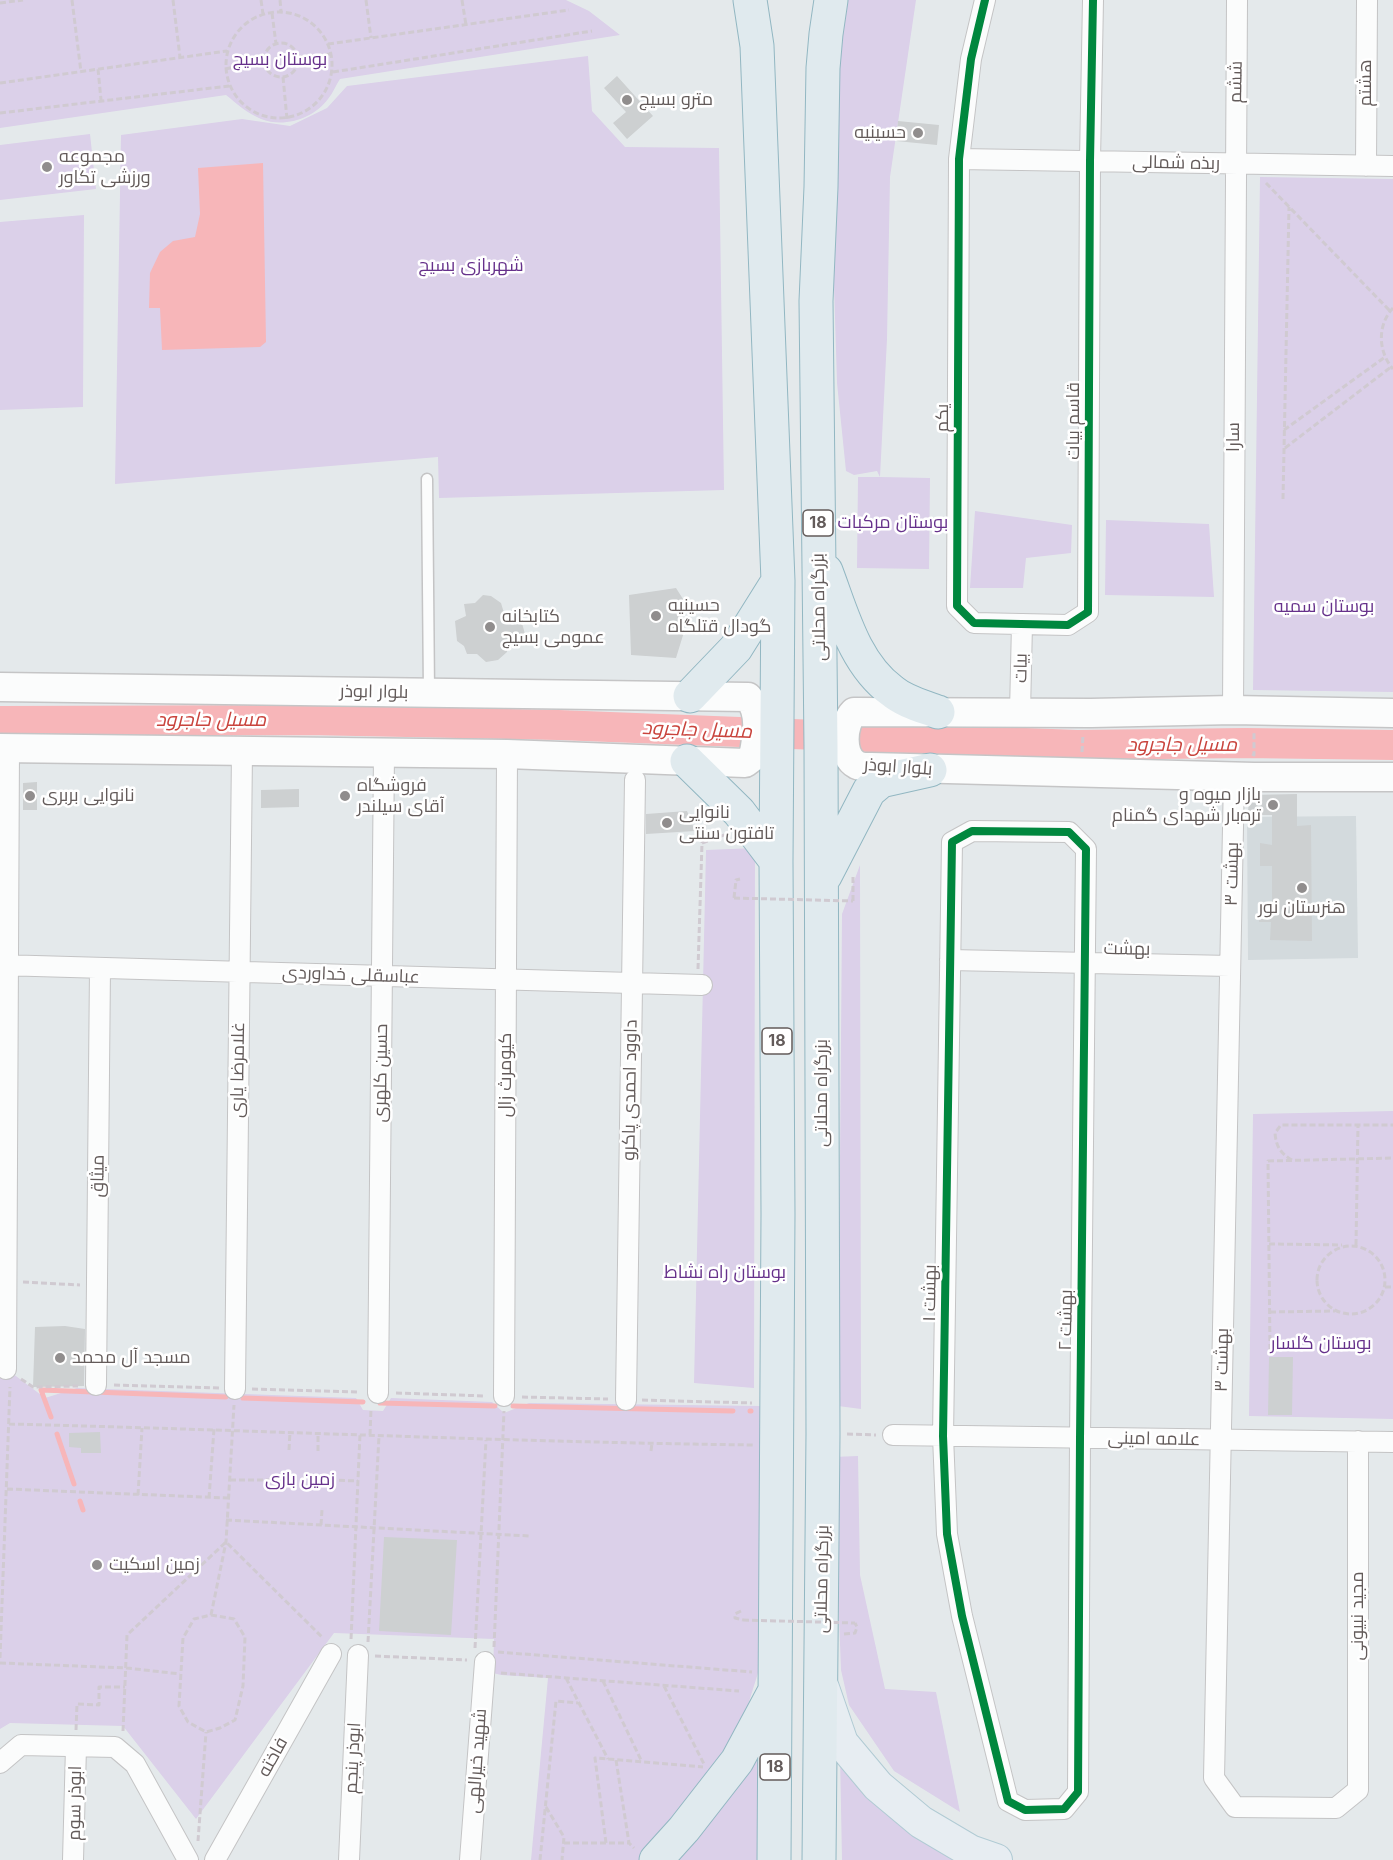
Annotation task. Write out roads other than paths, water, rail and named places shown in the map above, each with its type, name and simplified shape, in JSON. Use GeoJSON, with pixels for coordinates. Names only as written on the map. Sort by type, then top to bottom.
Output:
{"type":"FeatureCollection","features":[{"type":"Feature","properties":{"kind":"highway"},"geometry":{"type":"LineString","coordinates":[[750,0],[757,46],[770,341]]}},
{"type":"Feature","properties":{"kind":"highway","name":"بزرگراه محلاتی"},"geometry":{"type":"LineString","coordinates":[[819,1860],[823,1218],[821,733],[816,326],[823,68],[831,0]]}},
{"type":"Feature","properties":{"kind":"highway"},"geometry":{"type":"LineString","coordinates":[[770,341],[777,319],[786,310],[797,308],[807,311],[816,326]]}},
{"type":"Feature","properties":{"kind":"highway","name":"18"},"geometry":{"type":"LineString","coordinates":[[770,341],[778,581],[760,731],[776,861],[778,1445],[774,1860]]}},
{"type":"Feature","properties":{"kind":"highway"},"geometry":{"type":"LineString","coordinates":[[818,549],[851,637],[867,666],[891,691],[910,702],[938,712]]}},
{"type":"Feature","properties":{"kind":"highway"},"geometry":{"type":"LineString","coordinates":[[690,696],[736,648],[778,581]]}},
{"type":"Feature","properties":{"kind":"highway"},"geometry":{"type":"LineString","coordinates":[[687,761],[739,812],[776,861]]}},
{"type":"Feature","properties":{"kind":"highway"},"geometry":{"type":"LineString","coordinates":[[821,883],[860,804],[869,791],[881,782],[930,770]]}},
{"type":"Feature","properties":{"kind":"highway"},"geometry":{"type":"LineString","coordinates":[[778,1214],[793,1243],[799,1246],[808,1244],[812,1240],[823,1218]]}},
{"type":"Feature","properties":{"kind":"highway"},"geometry":{"type":"LineString","coordinates":[[778,1337],[786,1323],[798,1315],[811,1319],[823,1335]]}},
{"type":"Feature","properties":{"kind":"highway"},"geometry":{"type":"LineString","coordinates":[[642,1852],[684,1829],[737,1761],[775,1682]]}},
{"type":"Feature","properties":{"kind":"main road","name":"بلوار ابوذر"},"geometry":{"type":"LineString","coordinates":[[0,687],[690,696],[760,731]]}},
{"type":"Feature","properties":{"kind":"main road","name":"بلوار ابوذر"},"geometry":{"type":"LineString","coordinates":[[1393,713],[1233,710],[854,712],[847,721],[845,737],[846,747],[853,762],[859,766],[871,767],[1234,777],[1393,777]]}},
{"type":"Feature","properties":{"kind":"main road"},"geometry":{"type":"LineString","coordinates":[[4,748],[236,740],[384,753],[507,754],[687,761],[760,731]]}},
{"type":"Feature","properties":{"kind":"main road"},"geometry":{"type":"LineString","coordinates":[[821,1683],[842,1743],[878,1786],[921,1822],[970,1851],[996,1860]]}},
{"type":"Feature","properties":{"kind":"street","name":"یکم"},"geometry":{"type":"LineString","coordinates":[[985,0],[970,59],[959,159],[957,606],[974,623],[1022,624]]}},
{"type":"Feature","properties":{"kind":"street"},"geometry":{"type":"LineString","coordinates":[[1090,161],[1093,0]]}},
{"type":"Feature","properties":{"kind":"street","name":"ششم"},"geometry":{"type":"LineString","coordinates":[[1235,164],[1237,0]]}},
{"type":"Feature","properties":{"kind":"street","name":"هشتم"},"geometry":{"type":"LineString","coordinates":[[1366,166],[1367,0]]}},
{"type":"Feature","properties":{"kind":"street","name":"ربذه شمالی"},"geometry":{"type":"LineString","coordinates":[[959,159],[1393,166]]}},
{"type":"Feature","properties":{"kind":"street","name":"قاسم بیات"},"geometry":{"type":"LineString","coordinates":[[1022,624],[1068,625],[1088,612],[1090,161]]}},
{"type":"Feature","properties":{"kind":"street","name":"سارا"},"geometry":{"type":"LineString","coordinates":[[1233,710],[1235,164]]}},
{"type":"Feature","properties":{"kind":"street","name":"بیات"},"geometry":{"type":"LineString","coordinates":[[1020,712],[1022,624]]}},
{"type":"Feature","properties":{"kind":"street","name":"غلامرضا یاری"},"geometry":{"type":"LineString","coordinates":[[235,1389],[239,972],[236,740]]}},
{"type":"Feature","properties":{"kind":"street"},"geometry":{"type":"LineString","coordinates":[[4,748],[8,1376]]}},
{"type":"Feature","properties":{"kind":"street","name":"حسین کلهری"},"geometry":{"type":"LineString","coordinates":[[375,1398],[384,753]]}},
{"type":"Feature","properties":{"kind":"street","name":"کیومرث زال"},"geometry":{"type":"LineString","coordinates":[[504,1396],[507,754]]}},
{"type":"Feature","properties":{"kind":"street","name":"بهشت ۳"},"geometry":{"type":"LineString","coordinates":[[1234,777],[1214,1778],[1235,1806],[1336,1808],[1358,1790]]}},
{"type":"Feature","properties":{"kind":"street","name":"داوود احمدی پاکرو"},"geometry":{"type":"LineString","coordinates":[[626,1400],[635,780]]}},
{"type":"Feature","properties":{"kind":"street","name":"بهشت ۱"},"geometry":{"type":"LineString","coordinates":[[1078,1792],[1064,1809],[1025,1810],[1008,1801],[962,1616],[947,1534],[943,1436],[952,842],[972,831],[1068,832],[1086,849]]}},
{"type":"Feature","properties":{"kind":"street","name":"بهشت ۲"},"geometry":{"type":"LineString","coordinates":[[1078,1792],[1086,849]]}},
{"type":"Feature","properties":{"kind":"street","name":"بهشت"},"geometry":{"type":"LineString","coordinates":[[950,960],[1230,966]]}},
{"type":"Feature","properties":{"kind":"street","name":"عباسقلی خداوردی"},"geometry":{"type":"LineString","coordinates":[[4,965],[700,985]]}},
{"type":"Feature","properties":{"kind":"street","name":"میثاق"},"geometry":{"type":"LineString","coordinates":[[96,1385],[100,968]]}},
{"type":"Feature","properties":{"kind":"street","name":"علامه امینی"},"geometry":{"type":"LineString","coordinates":[[893,1435],[1393,1442]]}},
{"type":"Feature","properties":{"kind":"street","name":"مجید نبیونی"},"geometry":{"type":"LineString","coordinates":[[1358,1790],[1359,1441]]}},
{"type":"Feature","properties":{"kind":"street","name":"فاخته"},"geometry":{"type":"LineString","coordinates":[[215,1860],[331,1654]]}},
{"type":"Feature","properties":{"kind":"street","name":"ابوذر پنجم"},"geometry":{"type":"LineString","coordinates":[[349,1860],[363,1656]]}},
{"type":"Feature","properties":{"kind":"street","name":"شهید خیرالهی"},"geometry":{"type":"LineString","coordinates":[[470,1860],[480,1661]]}},
{"type":"Feature","properties":{"kind":"street"},"geometry":{"type":"LineString","coordinates":[[0,1763],[21,1745],[115,1748],[135,1764],[193,1854]]}},
{"type":"Feature","properties":{"kind":"street","name":"ابوذر سوم"},"geometry":{"type":"LineString","coordinates":[[73,1860],[76,1746]]}},
{"type":"Feature","properties":{"kind":"lane"},"geometry":{"type":"LineString","coordinates":[[428,479],[429,692]]}},
{"type":"Feature","properties":{"kind":"waterway","name":"مسیل جاجرود"},"geometry":{"type":"LineString","coordinates":[[0,721],[307,720],[558,725],[1077,745],[1245,743],[1393,745]]}},
{"type":"Feature","properties":{"kind":"waterway"},"geometry":{"type":"LineString","coordinates":[[51,1417],[41,1390],[226,1397]]}},
{"type":"Feature","properties":{"kind":"waterway"},"geometry":{"type":"LineString","coordinates":[[243,1398],[363,1402]]}},
{"type":"Feature","properties":{"kind":"waterway"},"geometry":{"type":"LineString","coordinates":[[380,1403],[495,1406]]}},
{"type":"Feature","properties":{"kind":"waterway"},"geometry":{"type":"LineString","coordinates":[[513,1406],[733,1411]]}},
{"type":"Feature","properties":{"kind":"waterway"},"geometry":{"type":"LineString","coordinates":[[57,1434],[74,1484]]}},
{"type":"Feature","properties":{"kind":"waterway"},"geometry":{"type":"LineString","coordinates":[[80,1501],[83,1510]]}},
{"type":"Feature","properties":{"kind":"place","name":"مترو بسیج"},"geometry":{"type":"Point","coordinates":[627,100]}},
{"type":"Feature","properties":{"kind":"place","name":"حسینیه"},"geometry":{"type":"Point","coordinates":[918,133]}},
{"type":"Feature","properties":{"kind":"place","name":"مجموعه ورزشی تکاور"},"geometry":{"type":"Point","coordinates":[47,167]}},
{"type":"Feature","properties":{"kind":"place","name":"حسینیه گودال قتلگاه"},"geometry":{"type":"Point","coordinates":[656,616]}},
{"type":"Feature","properties":{"kind":"place","name":"کتابخانه عمومی بسیج"},"geometry":{"type":"Point","coordinates":[490,627]}},
{"type":"Feature","properties":{"kind":"place","name":"نانوایی بربری"},"geometry":{"type":"Point","coordinates":[30,796]}},
{"type":"Feature","properties":{"kind":"place","name":"فروشگاه آقای سیلندر"},"geometry":{"type":"Point","coordinates":[345,796]}},
{"type":"Feature","properties":{"kind":"place","name":"بازار میوه و تره‌بار شهدای گمنام"},"geometry":{"type":"Point","coordinates":[1273,805]}},
{"type":"Feature","properties":{"kind":"place","name":"نانوایی تافتون سنتی"},"geometry":{"type":"Point","coordinates":[667,823]}},
{"type":"Feature","properties":{"kind":"place","name":"هنرستان نور"},"geometry":{"type":"Point","coordinates":[1302,888]}},
{"type":"Feature","properties":{"kind":"place","name":"مسجد آل محمد"},"geometry":{"type":"Point","coordinates":[60,1358]}},
{"type":"Feature","properties":{"kind":"place","name":"زمین اسکیت"},"geometry":{"type":"Point","coordinates":[97,1565]}},
{"type":"Feature","properties":{"kind":"park label","name":"بوستان بسیج"},"geometry":{"type":"Point","coordinates":[280,60]}},
{"type":"Feature","properties":{"kind":"park label","name":"شهربازی بسیج"},"geometry":{"type":"Point","coordinates":[471,266]}},
{"type":"Feature","properties":{"kind":"park label","name":"بوستان مرکبات"},"geometry":{"type":"Point","coordinates":[893,523]}},
{"type":"Feature","properties":{"kind":"park label","name":"بوستان سمیه"},"geometry":{"type":"Point","coordinates":[1324,607]}},
{"type":"Feature","properties":{"kind":"park label","name":"بوستان راه نشاط"},"geometry":{"type":"Point","coordinates":[725,1273]}},
{"type":"Feature","properties":{"kind":"park label","name":"بوستان گلسار"},"geometry":{"type":"Point","coordinates":[1321,1344]}},
{"type":"Feature","properties":{"kind":"park label","name":"زمین بازی"},"geometry":{"type":"Point","coordinates":[300,1480]}}]}
